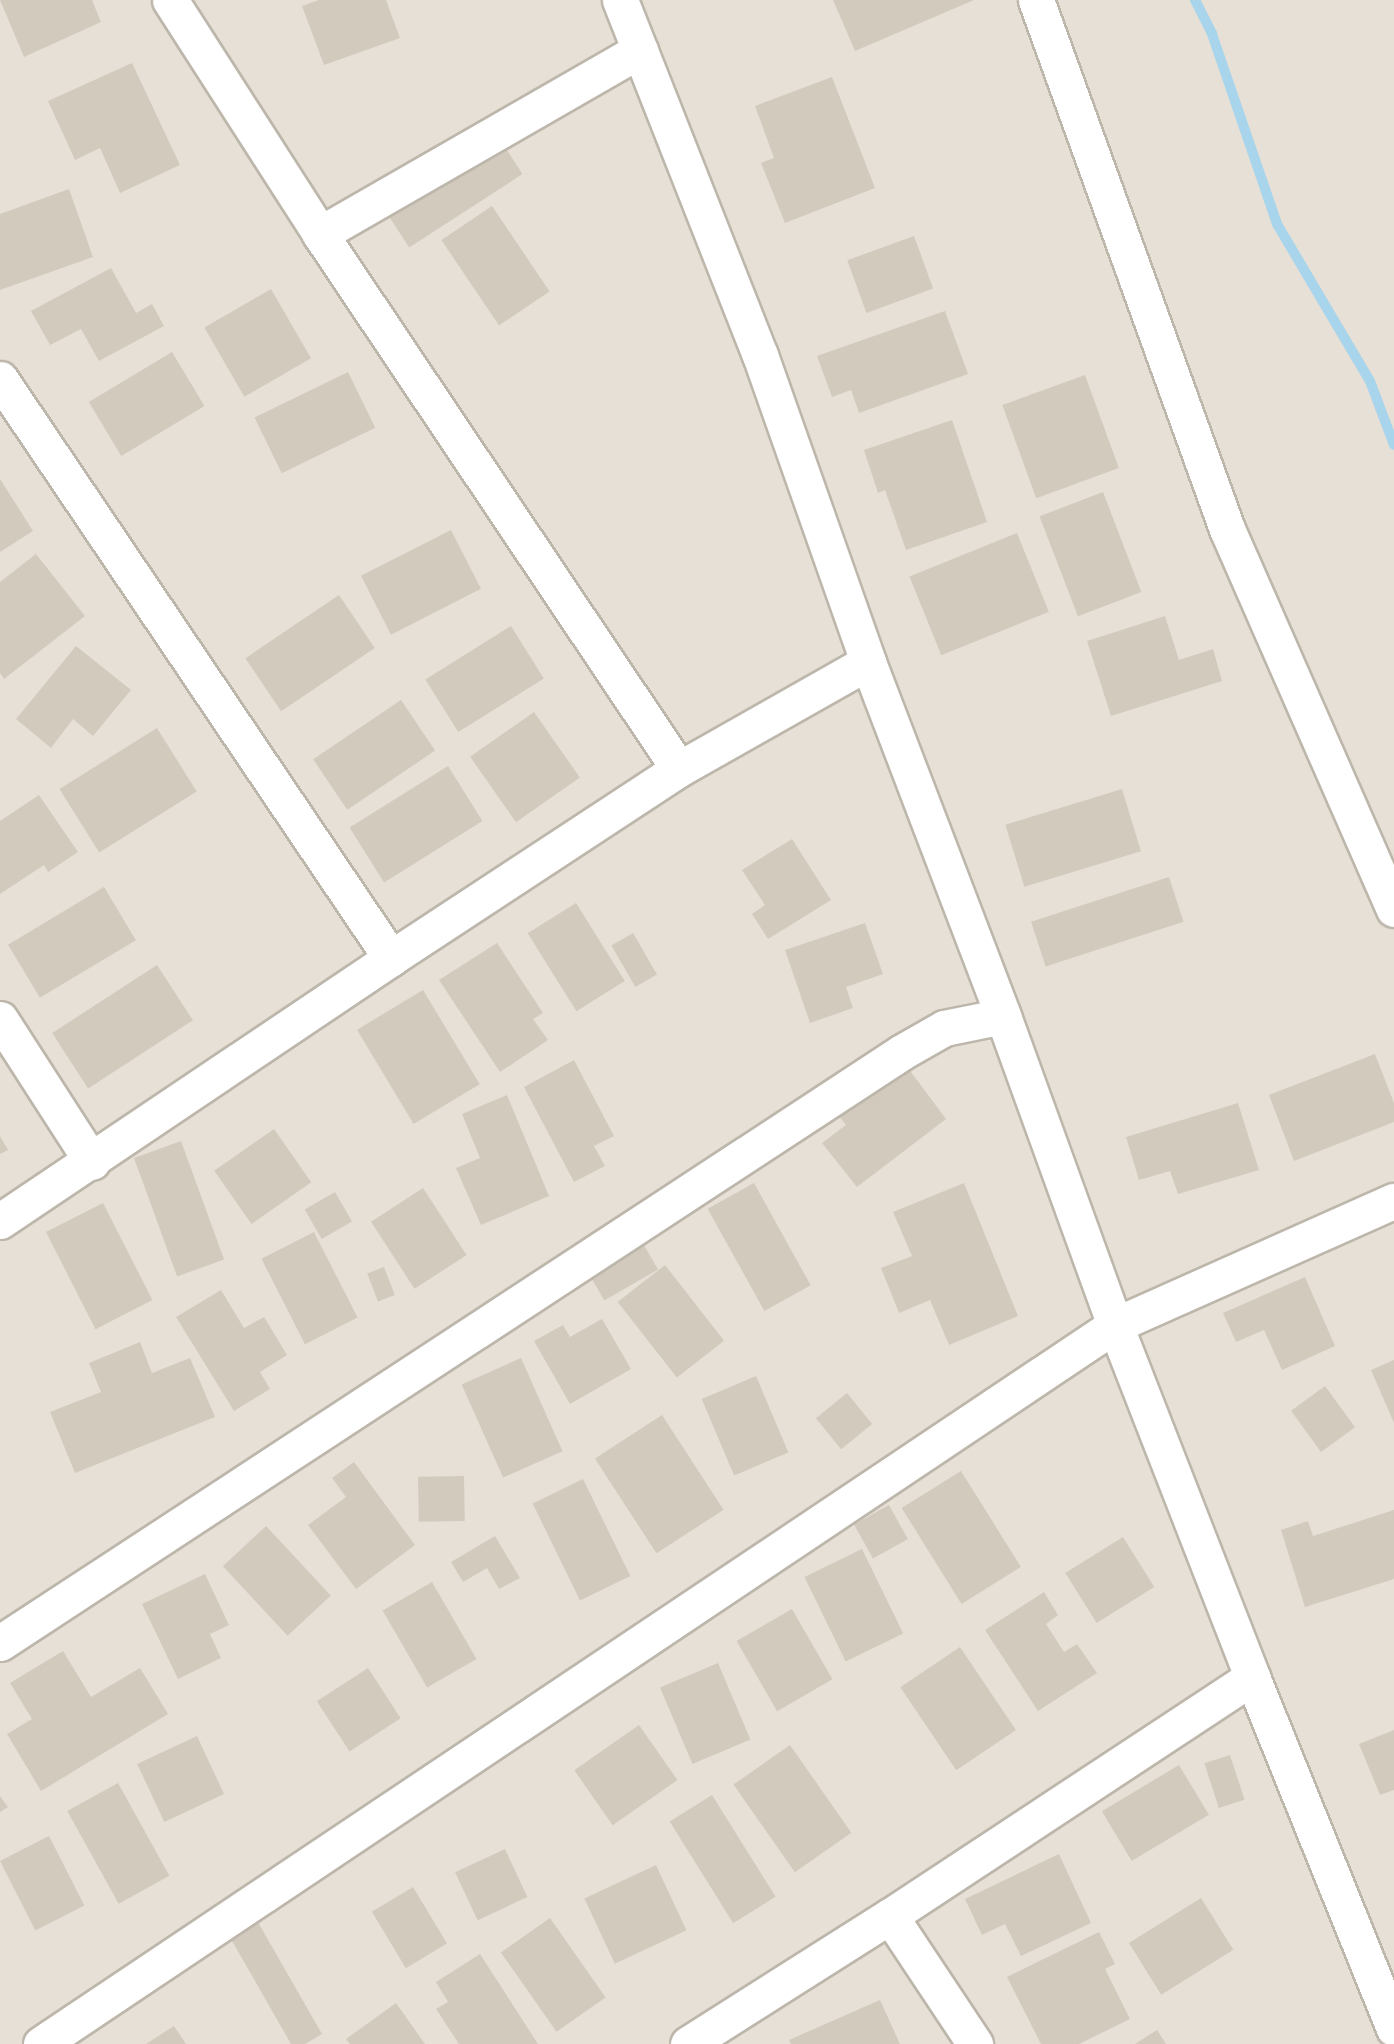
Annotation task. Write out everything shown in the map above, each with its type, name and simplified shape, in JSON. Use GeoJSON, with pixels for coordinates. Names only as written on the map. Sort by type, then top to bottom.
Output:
{"type":"FeatureCollection","features":[{"type":"Feature","properties":{"kind":"street"},"geometry":{"type":"LineString","coordinates":[[170,0],[320,234],[679,769]]}},
{"type":"Feature","properties":{"kind":"street"},"geometry":{"type":"LineString","coordinates":[[1036,0],[1227,529],[1394,909]]}},
{"type":"Feature","properties":{"kind":"street"},"geometry":{"type":"LineString","coordinates":[[623,1],[760,355],[867,662],[1003,1016],[1115,1325],[1252,1677],[1394,2028]]}},
{"type":"Feature","properties":{"kind":"street"},"geometry":{"type":"LineString","coordinates":[[320,234],[640,50]]}},
{"type":"Feature","properties":{"kind":"street"},"geometry":{"type":"LineString","coordinates":[[0,379],[391,958]]}},
{"type":"Feature","properties":{"kind":"street"},"geometry":{"type":"LineString","coordinates":[[0,1221],[391,958],[679,769],[867,662]]}},
{"type":"Feature","properties":{"kind":"street"},"geometry":{"type":"LineString","coordinates":[[0,1643],[902,1052],[943,1028],[1003,1016]]}},
{"type":"Feature","properties":{"kind":"street"},"geometry":{"type":"LineString","coordinates":[[0,1019],[92,1161]]}},
{"type":"Feature","properties":{"kind":"street"},"geometry":{"type":"LineString","coordinates":[[41,2044],[1115,1325],[1394,1201]]}},
{"type":"Feature","properties":{"kind":"street"},"geometry":{"type":"LineString","coordinates":[[688,2044],[890,1916],[1252,1677]]}},
{"type":"Feature","properties":{"kind":"street"},"geometry":{"type":"LineString","coordinates":[[890,1916],[975,2044]]}},
{"type":"Feature","properties":{"kind":"shaded area"},"geometry":{"type":"Polygon","coordinates":[[[0,0],[1394,0],[1394,2044],[0,2044],[0,0]]]}},
{"type":"Feature","properties":{"kind":"building"},"geometry":{"type":"Polygon","coordinates":[[[0,0],[92,0],[101,22],[24,57],[0,0]]]}},
{"type":"Feature","properties":{"kind":"building"},"geometry":{"type":"Polygon","coordinates":[[[319,0],[386,0],[400,38],[324,65],[302,6],[319,0]]]}},
{"type":"Feature","properties":{"kind":"building"},"geometry":{"type":"Polygon","coordinates":[[[833,0],[974,0],[855,51],[833,0]]]}},
{"type":"Feature","properties":{"kind":"building"},"geometry":{"type":"Polygon","coordinates":[[[132,63],[180,165],[120,193],[100,148],[75,160],[48,101],[132,63]]]}},
{"type":"Feature","properties":{"kind":"building"},"geometry":{"type":"Polygon","coordinates":[[[832,77],[875,188],[785,223],[761,163],[774,158],[755,106],[832,77]]]}},
{"type":"Feature","properties":{"kind":"building"},"geometry":{"type":"Polygon","coordinates":[[[499,138],[522,174],[409,248],[386,212],[499,138]]]}},
{"type":"Feature","properties":{"kind":"building"},"geometry":{"type":"Polygon","coordinates":[[[69,189],[93,257],[0,290],[0,214],[69,189]]]}},
{"type":"Feature","properties":{"kind":"building"},"geometry":{"type":"Polygon","coordinates":[[[492,206],[550,291],[499,326],[441,240],[492,206]]]}},
{"type":"Feature","properties":{"kind":"building"},"geometry":{"type":"Polygon","coordinates":[[[914,236],[933,289],[866,313],[847,260],[914,236]]]}},
{"type":"Feature","properties":{"kind":"building"},"geometry":{"type":"Polygon","coordinates":[[[111,268],[136,313],[152,304],[164,326],[99,361],[81,329],[50,345],[31,311],[111,268]]]}},
{"type":"Feature","properties":{"kind":"building"},"geometry":{"type":"Polygon","coordinates":[[[271,289],[311,358],[244,397],[204,328],[271,289]]]}},
{"type":"Feature","properties":{"kind":"building"},"geometry":{"type":"Polygon","coordinates":[[[945,311],[968,374],[859,413],[851,390],[832,397],[817,356],[945,311]]]}},
{"type":"Feature","properties":{"kind":"building"},"geometry":{"type":"Polygon","coordinates":[[[172,352],[204,406],[121,456],[89,402],[172,352]]]}},
{"type":"Feature","properties":{"kind":"building"},"geometry":{"type":"Polygon","coordinates":[[[348,372],[375,428],[282,473],[255,418],[348,372]]]}},
{"type":"Feature","properties":{"kind":"building"},"geometry":{"type":"Polygon","coordinates":[[[1085,375],[1119,468],[1036,498],[1002,405],[1085,375]]]}},
{"type":"Feature","properties":{"kind":"building"},"geometry":{"type":"Polygon","coordinates":[[[952,420],[987,522],[906,550],[885,490],[878,493],[864,450],[952,420]]]}},
{"type":"Feature","properties":{"kind":"building"},"geometry":{"type":"Polygon","coordinates":[[[0,479],[33,531],[0,552],[0,479]]]}},
{"type":"Feature","properties":{"kind":"building"},"geometry":{"type":"Polygon","coordinates":[[[1103,492],[1141,592],[1078,616],[1040,516],[1103,492]]]}},
{"type":"Feature","properties":{"kind":"building"},"geometry":{"type":"Polygon","coordinates":[[[451,530],[481,589],[391,635],[361,576],[451,530]]]}},
{"type":"Feature","properties":{"kind":"building"},"geometry":{"type":"Polygon","coordinates":[[[1017,533],[1049,612],[941,655],[909,576],[1017,533]]]}},
{"type":"Feature","properties":{"kind":"building"},"geometry":{"type":"Polygon","coordinates":[[[36,554],[85,616],[4,679],[0,673],[0,582],[36,554]]]}},
{"type":"Feature","properties":{"kind":"building"},"geometry":{"type":"Polygon","coordinates":[[[339,595],[375,648],[281,711],[245,658],[339,595]]]}},
{"type":"Feature","properties":{"kind":"building"},"geometry":{"type":"Polygon","coordinates":[[[1165,616],[1179,660],[1213,649],[1222,681],[1111,716],[1087,641],[1165,616]]]}},
{"type":"Feature","properties":{"kind":"building"},"geometry":{"type":"Polygon","coordinates":[[[511,626],[544,679],[458,732],[425,680],[511,626]]]}},
{"type":"Feature","properties":{"kind":"building"},"geometry":{"type":"Polygon","coordinates":[[[76,646],[131,690],[93,736],[73,719],[51,748],[16,719],[76,646]]]}},
{"type":"Feature","properties":{"kind":"building"},"geometry":{"type":"Polygon","coordinates":[[[401,700],[435,751],[347,810],[313,759],[401,700]]]}},
{"type":"Feature","properties":{"kind":"building"},"geometry":{"type":"Polygon","coordinates":[[[534,712],[580,778],[516,822],[470,757],[534,712]]]}},
{"type":"Feature","properties":{"kind":"building"},"geometry":{"type":"Polygon","coordinates":[[[157,728],[197,792],[99,853],[59,789],[157,728]]]}},
{"type":"Feature","properties":{"kind":"building"},"geometry":{"type":"Polygon","coordinates":[[[448,766],[482,821],[384,883],[350,827],[448,766]]]}},
{"type":"Feature","properties":{"kind":"building"},"geometry":{"type":"Polygon","coordinates":[[[1122,789],[1141,851],[1024,887],[1005,825],[1122,789]]]}},
{"type":"Feature","properties":{"kind":"building"},"geometry":{"type":"Polygon","coordinates":[[[39,795],[78,852],[48,872],[44,865],[0,894],[0,821],[39,795]]]}},
{"type":"Feature","properties":{"kind":"building"},"geometry":{"type":"Polygon","coordinates":[[[792,839],[831,900],[768,939],[752,914],[765,905],[742,870],[792,839]]]}},
{"type":"Feature","properties":{"kind":"building"},"geometry":{"type":"Polygon","coordinates":[[[1169,877],[1184,922],[1046,967],[1031,922],[1169,877]]]}},
{"type":"Feature","properties":{"kind":"building"},"geometry":{"type":"Polygon","coordinates":[[[104,887],[136,940],[40,998],[8,945],[104,887]]]}},
{"type":"Feature","properties":{"kind":"building"},"geometry":{"type":"Polygon","coordinates":[[[576,903],[625,981],[576,1011],[528,933],[576,903]]]}},
{"type":"Feature","properties":{"kind":"building"},"geometry":{"type":"Polygon","coordinates":[[[865,923],[883,974],[846,987],[853,1008],[810,1023],[785,950],[865,923]]]}},
{"type":"Feature","properties":{"kind":"building"},"geometry":{"type":"Polygon","coordinates":[[[633,933],[657,975],[635,987],[611,945],[633,933]]]}},
{"type":"Feature","properties":{"kind":"building"},"geometry":{"type":"Polygon","coordinates":[[[497,943],[543,1013],[533,1019],[548,1040],[500,1072],[439,980],[497,943]]]}},
{"type":"Feature","properties":{"kind":"building"},"geometry":{"type":"Polygon","coordinates":[[[157,965],[193,1020],[88,1088],[52,1033],[157,965]]]}},
{"type":"Feature","properties":{"kind":"building"},"geometry":{"type":"Polygon","coordinates":[[[423,990],[480,1084],[414,1124],[357,1030],[423,990]]]}},
{"type":"Feature","properties":{"kind":"building"},"geometry":{"type":"Polygon","coordinates":[[[1375,1054],[1394,1103],[1394,1122],[1294,1161],[1269,1095],[1375,1054]]]}},
{"type":"Feature","properties":{"kind":"building"},"geometry":{"type":"Polygon","coordinates":[[[574,1060],[614,1136],[594,1146],[605,1166],[574,1182],[524,1087],[574,1060]]]}},
{"type":"Feature","properties":{"kind":"building"},"geometry":{"type":"Polygon","coordinates":[[[902,1060],[946,1119],[857,1187],[822,1143],[846,1125],[835,1111],[902,1060]]]}},
{"type":"Feature","properties":{"kind":"building"},"geometry":{"type":"Polygon","coordinates":[[[507,1095],[549,1196],[481,1225],[456,1168],[480,1158],[462,1114],[507,1095]]]}},
{"type":"Feature","properties":{"kind":"building"},"geometry":{"type":"Polygon","coordinates":[[[1238,1103],[1259,1170],[1178,1194],[1170,1171],[1139,1180],[1126,1137],[1238,1103]]]}},
{"type":"Feature","properties":{"kind":"building"},"geometry":{"type":"Polygon","coordinates":[[[274,1129],[311,1182],[251,1224],[214,1171],[274,1129]]]}},
{"type":"Feature","properties":{"kind":"building"},"geometry":{"type":"Polygon","coordinates":[[[0,1136],[8,1150],[0,1154],[0,1136]]]}},
{"type":"Feature","properties":{"kind":"building"},"geometry":{"type":"Polygon","coordinates":[[[181,1141],[224,1259],[177,1277],[134,1158],[181,1141]]]}},
{"type":"Feature","properties":{"kind":"building"},"geometry":{"type":"Polygon","coordinates":[[[754,1183],[811,1285],[764,1311],[708,1209],[754,1183]]]}},
{"type":"Feature","properties":{"kind":"building"},"geometry":{"type":"Polygon","coordinates":[[[964,1183],[1018,1316],[949,1345],[930,1300],[899,1313],[881,1268],[912,1256],[893,1212],[964,1183]]]}},
{"type":"Feature","properties":{"kind":"building"},"geometry":{"type":"Polygon","coordinates":[[[423,1188],[467,1255],[415,1289],[371,1222],[423,1188]]]}},
{"type":"Feature","properties":{"kind":"building"},"geometry":{"type":"Polygon","coordinates":[[[335,1192],[352,1221],[322,1239],[305,1210],[335,1192]]]}},
{"type":"Feature","properties":{"kind":"building"},"geometry":{"type":"Polygon","coordinates":[[[103,1203],[152,1300],[95,1329],[46,1232],[103,1203]]]}},
{"type":"Feature","properties":{"kind":"building"},"geometry":{"type":"Polygon","coordinates":[[[314,1232],[358,1318],[305,1344],[261,1259],[314,1232]]]}},
{"type":"Feature","properties":{"kind":"building"},"geometry":{"type":"Polygon","coordinates":[[[641,1240],[658,1269],[604,1300],[587,1271],[641,1240]]]}},
{"type":"Feature","properties":{"kind":"building"},"geometry":{"type":"Polygon","coordinates":[[[665,1265],[724,1341],[677,1378],[618,1302],[665,1265]]]}},
{"type":"Feature","properties":{"kind":"building"},"geometry":{"type":"Polygon","coordinates":[[[384,1267],[395,1295],[378,1301],[367,1273],[384,1267]]]}},
{"type":"Feature","properties":{"kind":"building"},"geometry":{"type":"Polygon","coordinates":[[[1305,1277],[1335,1346],[1282,1370],[1264,1330],[1236,1342],[1223,1313],[1305,1277]]]}},
{"type":"Feature","properties":{"kind":"building"},"geometry":{"type":"Polygon","coordinates":[[[221,1290],[244,1328],[264,1317],[287,1355],[260,1372],[270,1389],[234,1411],[176,1317],[221,1290]]]}},
{"type":"Feature","properties":{"kind":"building"},"geometry":{"type":"Polygon","coordinates":[[[602,1319],[631,1369],[570,1404],[534,1341],[563,1325],[570,1337],[602,1319]]]}},
{"type":"Feature","properties":{"kind":"building"},"geometry":{"type":"Polygon","coordinates":[[[140,1342],[152,1373],[190,1358],[215,1417],[75,1473],[50,1412],[101,1392],[89,1363],[140,1342]]]}},
{"type":"Feature","properties":{"kind":"building"},"geometry":{"type":"Polygon","coordinates":[[[521,1358],[562,1451],[503,1478],[462,1384],[521,1358]]]}},
{"type":"Feature","properties":{"kind":"building"},"geometry":{"type":"Polygon","coordinates":[[[1394,1360],[1394,1423],[1371,1370],[1394,1360]]]}},
{"type":"Feature","properties":{"kind":"building"},"geometry":{"type":"Polygon","coordinates":[[[756,1376],[788,1452],[734,1475],[702,1399],[756,1376]]]}},
{"type":"Feature","properties":{"kind":"building"},"geometry":{"type":"Polygon","coordinates":[[[1325,1386],[1355,1427],[1321,1452],[1291,1411],[1325,1386]]]}},
{"type":"Feature","properties":{"kind":"building"},"geometry":{"type":"Polygon","coordinates":[[[847,1393],[872,1424],[841,1449],[816,1418],[847,1393]]]}},
{"type":"Feature","properties":{"kind":"building"},"geometry":{"type":"Polygon","coordinates":[[[662,1415],[724,1510],[656,1553],[595,1459],[662,1415]]]}},
{"type":"Feature","properties":{"kind":"building"},"geometry":{"type":"Polygon","coordinates":[[[354,1462],[415,1545],[356,1589],[308,1525],[346,1497],[332,1478],[354,1462]]]}},
{"type":"Feature","properties":{"kind":"building"},"geometry":{"type":"Polygon","coordinates":[[[961,1471],[1021,1567],[962,1604],[902,1508],[961,1471]]]}},
{"type":"Feature","properties":{"kind":"building"},"geometry":{"type":"Polygon","coordinates":[[[464,1476],[465,1521],[419,1522],[418,1477],[464,1476]]]}},
{"type":"Feature","properties":{"kind":"building"},"geometry":{"type":"Polygon","coordinates":[[[583,1479],[630,1576],[580,1601],[533,1504],[583,1479]]]}},
{"type":"Feature","properties":{"kind":"building"},"geometry":{"type":"Polygon","coordinates":[[[889,1505],[908,1539],[873,1559],[854,1524],[889,1505]]]}},
{"type":"Feature","properties":{"kind":"building"},"geometry":{"type":"Polygon","coordinates":[[[1394,1510],[1394,1579],[1305,1607],[1281,1530],[1308,1521],[1313,1536],[1394,1510]]]}},
{"type":"Feature","properties":{"kind":"building"},"geometry":{"type":"Polygon","coordinates":[[[266,1526],[331,1595],[288,1636],[223,1566],[266,1526]]]}},
{"type":"Feature","properties":{"kind":"building"},"geometry":{"type":"Polygon","coordinates":[[[495,1536],[520,1578],[499,1589],[487,1568],[463,1582],[451,1562],[495,1536]]]}},
{"type":"Feature","properties":{"kind":"building"},"geometry":{"type":"Polygon","coordinates":[[[1123,1537],[1154,1587],[1097,1623],[1065,1573],[1123,1537]]]}},
{"type":"Feature","properties":{"kind":"building"},"geometry":{"type":"Polygon","coordinates":[[[862,1549],[903,1633],[846,1662],[804,1577],[862,1549]]]}},
{"type":"Feature","properties":{"kind":"building"},"geometry":{"type":"Polygon","coordinates":[[[205,1574],[229,1625],[210,1634],[221,1658],[178,1679],[142,1604],[205,1574]]]}},
{"type":"Feature","properties":{"kind":"building"},"geometry":{"type":"Polygon","coordinates":[[[432,1582],[476,1659],[427,1688],[383,1610],[432,1582]]]}},
{"type":"Feature","properties":{"kind":"building"},"geometry":{"type":"Polygon","coordinates":[[[1044,1592],[1058,1615],[1046,1624],[1064,1652],[1077,1644],[1097,1673],[1038,1711],[985,1630],[1044,1592]]]}},
{"type":"Feature","properties":{"kind":"building"},"geometry":{"type":"Polygon","coordinates":[[[792,1609],[832,1679],[777,1711],[737,1641],[792,1609]]]}},
{"type":"Feature","properties":{"kind":"building"},"geometry":{"type":"Polygon","coordinates":[[[960,1647],[1016,1730],[956,1770],[900,1687],[960,1647]]]}},
{"type":"Feature","properties":{"kind":"building"},"geometry":{"type":"Polygon","coordinates":[[[63,1651],[91,1697],[140,1668],[168,1714],[41,1791],[7,1734],[32,1719],[10,1683],[63,1651]]]}},
{"type":"Feature","properties":{"kind":"building"},"geometry":{"type":"Polygon","coordinates":[[[718,1663],[750,1739],[692,1764],[660,1688],[718,1663]]]}},
{"type":"Feature","properties":{"kind":"building"},"geometry":{"type":"Polygon","coordinates":[[[368,1668],[401,1718],[350,1752],[317,1701],[368,1668]]]}},
{"type":"Feature","properties":{"kind":"building"},"geometry":{"type":"Polygon","coordinates":[[[639,1725],[677,1780],[613,1825],[574,1770],[639,1725]]]}},
{"type":"Feature","properties":{"kind":"building"},"geometry":{"type":"Polygon","coordinates":[[[1394,1730],[1394,1790],[1380,1795],[1359,1744],[1394,1730]]]}},
{"type":"Feature","properties":{"kind":"building"},"geometry":{"type":"Polygon","coordinates":[[[197,1736],[224,1794],[164,1822],[137,1764],[197,1736]]]}},
{"type":"Feature","properties":{"kind":"building"},"geometry":{"type":"Polygon","coordinates":[[[790,1745],[851,1833],[795,1872],[733,1785],[790,1745]]]}},
{"type":"Feature","properties":{"kind":"building"},"geometry":{"type":"Polygon","coordinates":[[[1230,1755],[1245,1800],[1219,1808],[1204,1763],[1230,1755]]]}},
{"type":"Feature","properties":{"kind":"building"},"geometry":{"type":"Polygon","coordinates":[[[1179,1765],[1209,1815],[1132,1861],[1102,1811],[1179,1765]]]}},
{"type":"Feature","properties":{"kind":"building"},"geometry":{"type":"Polygon","coordinates":[[[118,1783],[169,1876],[119,1904],[67,1811],[118,1783]]]}},
{"type":"Feature","properties":{"kind":"building"},"geometry":{"type":"Polygon","coordinates":[[[712,1795],[776,1897],[733,1923],[670,1821],[712,1795]]]}},
{"type":"Feature","properties":{"kind":"building"},"geometry":{"type":"Polygon","coordinates":[[[0,1796],[8,1807],[0,1812],[0,1796]]]}},
{"type":"Feature","properties":{"kind":"building"},"geometry":{"type":"Polygon","coordinates":[[[49,1836],[84,1905],[35,1930],[0,1861],[49,1836]]]}},
{"type":"Feature","properties":{"kind":"building"},"geometry":{"type":"Polygon","coordinates":[[[505,1849],[527,1897],[478,1920],[455,1872],[505,1849]]]}},
{"type":"Feature","properties":{"kind":"building"},"geometry":{"type":"Polygon","coordinates":[[[1059,1854],[1091,1923],[1021,1956],[1005,1924],[982,1935],[965,1899],[1059,1854]]]}},
{"type":"Feature","properties":{"kind":"building"},"geometry":{"type":"Polygon","coordinates":[[[656,1865],[686,1930],[615,1964],[584,1898],[656,1865]]]}},
{"type":"Feature","properties":{"kind":"building"},"geometry":{"type":"Polygon","coordinates":[[[413,1887],[447,1944],[406,1968],[372,1912],[413,1887]]]}},
{"type":"Feature","properties":{"kind":"building"},"geometry":{"type":"Polygon","coordinates":[[[1201,1898],[1233,1950],[1161,1995],[1129,1943],[1201,1898]]]}},
{"type":"Feature","properties":{"kind":"building"},"geometry":{"type":"Polygon","coordinates":[[[255,1917],[322,2034],[305,2044],[291,2044],[227,1932],[255,1917]]]}},
{"type":"Feature","properties":{"kind":"building"},"geometry":{"type":"Polygon","coordinates":[[[550,1918],[606,1997],[556,2032],[501,1952],[550,1918]]]}},
{"type":"Feature","properties":{"kind":"building"},"geometry":{"type":"Polygon","coordinates":[[[1099,1932],[1115,1964],[1105,1969],[1130,2019],[1079,2044],[1041,2044],[1007,1977],[1099,1932]]]}},
{"type":"Feature","properties":{"kind":"building"},"geometry":{"type":"Polygon","coordinates":[[[480,1954],[538,2044],[459,2044],[436,2009],[448,2002],[436,1982],[480,1954]]]}},
{"type":"Feature","properties":{"kind":"building"},"geometry":{"type":"Polygon","coordinates":[[[880,2000],[900,2044],[791,2044],[789,2040],[880,2000]]]}},
{"type":"Feature","properties":{"kind":"building"},"geometry":{"type":"Polygon","coordinates":[[[396,2003],[425,2044],[350,2044],[346,2039],[396,2003]]]}},
{"type":"Feature","properties":{"kind":"building"},"geometry":{"type":"Polygon","coordinates":[[[174,2026],[186,2044],[146,2044],[174,2026]]]}},
{"type":"Feature","properties":{"kind":"building"},"geometry":{"type":"Polygon","coordinates":[[[1157,2030],[1166,2044],[1135,2044],[1157,2030]]]}},
{"type":"Feature","properties":{"kind":"waterway"},"geometry":{"type":"LineString","coordinates":[[1195,0],[1212,34],[1277,224],[1370,381],[1394,445]]}}]}
